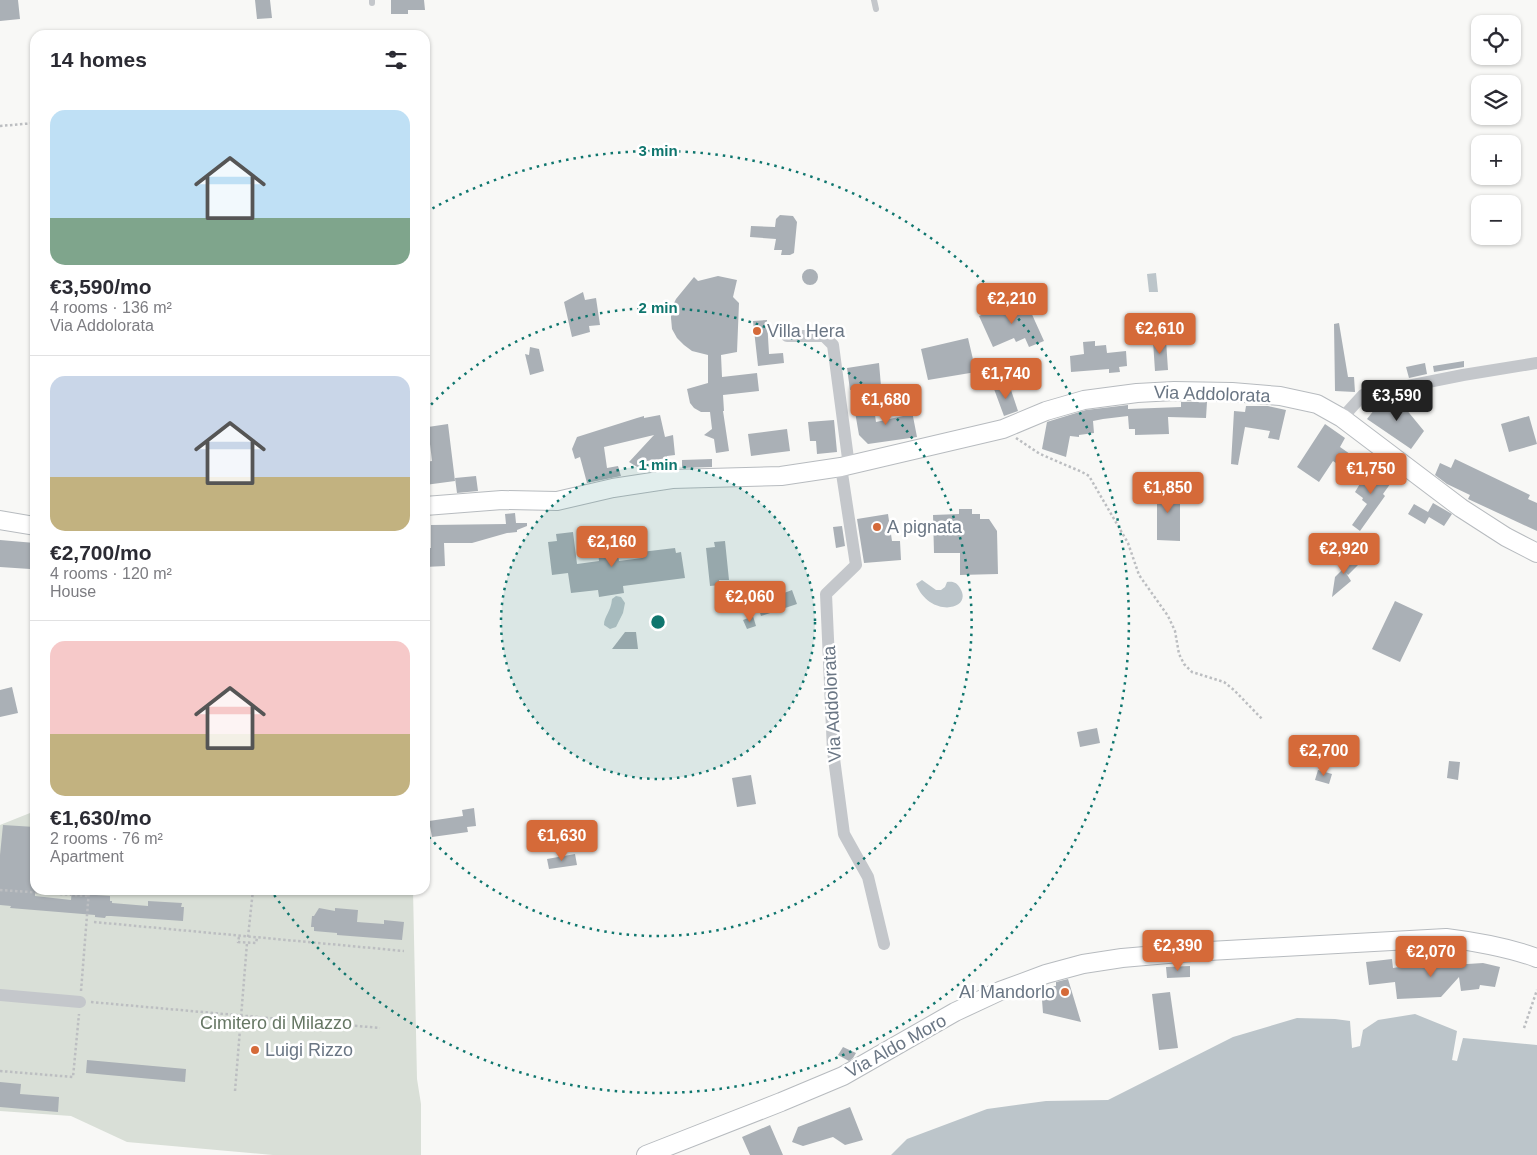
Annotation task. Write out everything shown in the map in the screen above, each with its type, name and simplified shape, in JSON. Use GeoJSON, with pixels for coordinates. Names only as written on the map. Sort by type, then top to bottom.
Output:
{"type":"FeatureCollection","features":[{"type":"Feature","properties":{"kind":"street","name":"Via Addolorata"},"geometry":{"type":"LineString","coordinates":[[787,336],[824,336],[833,345],[856,565],[826,594],[833,751],[844,834],[868,877],[884,944]]}},
{"type":"Feature","properties":{"kind":"street"},"geometry":{"type":"LineString","coordinates":[[1342,418],[1363,395],[1537,363]]}},
{"type":"Feature","properties":{"kind":"street","name":"Via Addolorata"},"geometry":{"type":"LineString","coordinates":[[430,506],[502,500],[557,501],[613,488],[672,479],[781,476],[845,466],[1003,429],[1046,411],[1084,400],[1138,393],[1174,391],[1232,392],[1280,396],[1317,404],[1342,418],[1461,508],[1506,537],[1537,553]]}},
{"type":"Feature","properties":{"kind":"street"},"geometry":{"type":"LineString","coordinates":[[0,520],[30,525]]}},
{"type":"Feature","properties":{"kind":"street","name":"Via Aldo Moro"},"geometry":{"type":"LineString","coordinates":[[646,1155],[843,1076],[955,1012],[1000,991],[1046,974],[1083,964],[1122,958],[1192,952],[1446,938],[1480,942],[1537,958]]}},
{"type":"Feature","properties":{"kind":"street"},"geometry":{"type":"LineString","coordinates":[[0,995],[80,1002]]}},
{"type":"Feature","properties":{"kind":"lane"},"geometry":{"type":"LineString","coordinates":[[874,0],[876,9]]}},
{"type":"Feature","properties":{"kind":"path"},"geometry":{"type":"LineString","coordinates":[[0,126],[30,123]]}},
{"type":"Feature","properties":{"kind":"path"},"geometry":{"type":"LineString","coordinates":[[1003,429],[1040,454],[1089,476],[1128,543],[1140,575],[1168,616],[1175,631],[1179,654],[1184,664],[1192,672],[1224,682],[1263,720]]}},
{"type":"Feature","properties":{"kind":"path"},"geometry":{"type":"LineString","coordinates":[[0,890],[30,892]]}},
{"type":"Feature","properties":{"kind":"path"},"geometry":{"type":"LineString","coordinates":[[0,1071],[72,1077],[88,896],[73,895]]}},
{"type":"Feature","properties":{"kind":"path"},"geometry":{"type":"LineString","coordinates":[[248,937],[252,895]]}},
{"type":"Feature","properties":{"kind":"path"},"geometry":{"type":"LineString","coordinates":[[94,922],[404,951]]}},
{"type":"Feature","properties":{"kind":"path"},"geometry":{"type":"LineString","coordinates":[[239,937],[238,942],[247,943],[256,943],[257,938]]}},
{"type":"Feature","properties":{"kind":"path"},"geometry":{"type":"LineString","coordinates":[[235,1091],[247,943]]}},
{"type":"Feature","properties":{"kind":"path"},"geometry":{"type":"LineString","coordinates":[[1524,1028],[1537,990]]}},
{"type":"Feature","properties":{"kind":"path"},"geometry":{"type":"LineString","coordinates":[[80,1002],[241,1014],[380,1028]]}},
{"type":"Feature","properties":{"kind":"green space","name":"Cimitero di Milazzo"},"geometry":{"type":"Polygon","coordinates":[[[30,813],[30,895],[413,895],[417,1079],[421,1104],[421,1155],[273,1155],[127,1142],[71,1116],[0,1111],[0,825],[30,813]]]}},
{"type":"Feature","properties":{"kind":"shaded area"},"geometry":{"type":"Polygon","coordinates":[[[1156,273],[1158,292],[1149,292],[1147,274],[1156,273]]]}},
{"type":"Feature","properties":{"kind":"shaded area"},"geometry":{"type":"Polygon","coordinates":[[[922,580],[936,590],[941,590],[947,582],[955,583],[960,588],[963,596],[961,602],[956,606],[949,607],[931,602],[922,595],[916,584],[922,580]]]}},
{"type":"Feature","properties":{"kind":"shaded area"},"geometry":{"type":"Polygon","coordinates":[[[616,596],[621,597],[625,603],[623,613],[616,627],[610,629],[604,625],[604,622],[612,599],[616,596]]]}},
{"type":"Feature","properties":{"kind":"shaded area"},"geometry":{"type":"Polygon","coordinates":[[[1415,1014],[1457,1031],[1452,1060],[1457,1061],[1463,1038],[1537,1045],[1537,1155],[891,1155],[907,1139],[987,1109],[1046,1101],[1108,1100],[1233,1037],[1297,1018],[1350,1021],[1352,1048],[1360,1046],[1363,1030],[1378,1020],[1415,1014]]]}},
{"type":"Feature","properties":{"kind":"building"},"geometry":{"type":"Polygon","coordinates":[[[0,0],[18,0],[20,19],[0,21],[0,0]]]}},
{"type":"Feature","properties":{"kind":"building"},"geometry":{"type":"Polygon","coordinates":[[[255,0],[270,0],[272,18],[257,19],[255,0]]]}},
{"type":"Feature","properties":{"kind":"building"},"geometry":{"type":"Polygon","coordinates":[[[391,0],[424,0],[425,10],[408,10],[408,14],[391,14],[391,0]]]}},
{"type":"Feature","properties":{"kind":"building"},"geometry":{"type":"Polygon","coordinates":[[[780,215],[793,216],[797,222],[794,253],[790,255],[781,255],[782,250],[774,250],[776,239],[750,237],[751,226],[775,227],[776,219],[780,215]]]}},
{"type":"Feature","properties":{"kind":"building"},"geometry":{"type":"Polygon","coordinates":[[[807,269],[813,269],[818,274],[816,283],[807,285],[802,280],[802,274],[807,269]]]}},
{"type":"Feature","properties":{"kind":"building"},"geometry":{"type":"Polygon","coordinates":[[[718,276],[737,280],[733,297],[739,303],[737,352],[721,355],[722,377],[757,373],[759,391],[723,395],[723,411],[729,451],[716,453],[714,439],[704,435],[712,429],[710,412],[701,412],[694,408],[690,403],[687,389],[708,383],[708,355],[692,351],[677,338],[672,329],[671,309],[676,299],[694,277],[698,281],[718,276]]]}},
{"type":"Feature","properties":{"kind":"building"},"geometry":{"type":"Polygon","coordinates":[[[583,292],[585,300],[596,298],[600,325],[589,326],[590,332],[572,337],[564,302],[583,292]]]}},
{"type":"Feature","properties":{"kind":"building"},"geometry":{"type":"Polygon","coordinates":[[[1025,299],[1044,341],[1029,347],[1025,338],[1016,342],[1014,338],[993,347],[979,316],[990,311],[991,314],[1025,299]]]}},
{"type":"Feature","properties":{"kind":"building"},"geometry":{"type":"Polygon","coordinates":[[[767,320],[769,354],[783,353],[784,363],[758,366],[753,321],[767,320]]]}},
{"type":"Feature","properties":{"kind":"building"},"geometry":{"type":"Polygon","coordinates":[[[1339,323],[1348,377],[1354,377],[1355,392],[1335,391],[1334,324],[1339,323]]]}},
{"type":"Feature","properties":{"kind":"building"},"geometry":{"type":"Polygon","coordinates":[[[968,338],[976,372],[928,380],[921,349],[968,338]]]}},
{"type":"Feature","properties":{"kind":"building"},"geometry":{"type":"Polygon","coordinates":[[[1166,340],[1168,370],[1155,371],[1153,341],[1166,340]]]}},
{"type":"Feature","properties":{"kind":"building"},"geometry":{"type":"Polygon","coordinates":[[[1095,341],[1095,346],[1106,345],[1107,353],[1126,351],[1127,366],[1119,367],[1120,372],[1109,373],[1109,369],[1071,372],[1070,356],[1084,354],[1083,342],[1095,341]]]}},
{"type":"Feature","properties":{"kind":"building"},"geometry":{"type":"Polygon","coordinates":[[[530,347],[539,349],[544,371],[530,375],[525,354],[529,355],[530,347]]]}},
{"type":"Feature","properties":{"kind":"building"},"geometry":{"type":"Polygon","coordinates":[[[1464,361],[1464,367],[1434,372],[1433,366],[1464,361]]]}},
{"type":"Feature","properties":{"kind":"building"},"geometry":{"type":"Polygon","coordinates":[[[879,363],[881,386],[850,390],[847,368],[879,363]]]}},
{"type":"Feature","properties":{"kind":"building"},"geometry":{"type":"Polygon","coordinates":[[[1425,363],[1427,374],[1409,378],[1406,367],[1425,363]]]}},
{"type":"Feature","properties":{"kind":"building"},"geometry":{"type":"Polygon","coordinates":[[[1005,385],[1011,390],[1018,411],[1004,416],[994,389],[1005,385]]]}},
{"type":"Feature","properties":{"kind":"building"},"geometry":{"type":"Polygon","coordinates":[[[1396,397],[1424,431],[1411,449],[1367,419],[1382,400],[1396,397]]]}},
{"type":"Feature","properties":{"kind":"building"},"geometry":{"type":"Polygon","coordinates":[[[910,401],[917,437],[868,444],[859,435],[855,412],[874,408],[876,422],[903,416],[900,403],[910,401]]]}},
{"type":"Feature","properties":{"kind":"building"},"geometry":{"type":"Polygon","coordinates":[[[1181,402],[1207,402],[1206,418],[1168,417],[1169,434],[1135,435],[1135,429],[1129,429],[1128,416],[1103,419],[1093,421],[1094,433],[1079,435],[1079,437],[1070,436],[1066,457],[1042,449],[1047,422],[1086,410],[1128,405],[1128,409],[1181,407],[1181,402]]]}},
{"type":"Feature","properties":{"kind":"building"},"geometry":{"type":"Polygon","coordinates":[[[1246,406],[1268,406],[1286,410],[1279,440],[1268,438],[1270,431],[1245,427],[1238,465],[1231,464],[1234,411],[1245,412],[1246,406]]]}},
{"type":"Feature","properties":{"kind":"building"},"geometry":{"type":"Polygon","coordinates":[[[660,415],[665,437],[673,435],[675,455],[647,461],[639,468],[629,462],[654,435],[604,447],[607,468],[618,466],[621,476],[587,483],[580,457],[575,459],[572,449],[577,437],[644,416],[644,418],[660,415]]]}},
{"type":"Feature","properties":{"kind":"building"},"geometry":{"type":"Polygon","coordinates":[[[1529,416],[1537,444],[1509,452],[1501,424],[1529,416]]]}},
{"type":"Feature","properties":{"kind":"building"},"geometry":{"type":"Polygon","coordinates":[[[834,420],[837,452],[817,454],[816,441],[810,441],[808,422],[834,420]]]}},
{"type":"Feature","properties":{"kind":"building"},"geometry":{"type":"Polygon","coordinates":[[[448,424],[455,481],[430,484],[430,461],[432,461],[430,427],[448,424]]]}},
{"type":"Feature","properties":{"kind":"building"},"geometry":{"type":"Polygon","coordinates":[[[1325,424],[1345,438],[1340,447],[1350,454],[1342,467],[1333,461],[1319,482],[1297,467],[1325,424]]]}},
{"type":"Feature","properties":{"kind":"building"},"geometry":{"type":"Polygon","coordinates":[[[787,429],[790,451],[751,456],[748,434],[787,429]]]}},
{"type":"Feature","properties":{"kind":"building"},"geometry":{"type":"Polygon","coordinates":[[[712,459],[712,467],[682,468],[682,460],[712,459]]]}},
{"type":"Feature","properties":{"kind":"building"},"geometry":{"type":"Polygon","coordinates":[[[1455,459],[1530,495],[1528,499],[1537,503],[1537,531],[1468,499],[1470,495],[1447,484],[1435,475],[1440,463],[1451,468],[1455,459]]]}},
{"type":"Feature","properties":{"kind":"building"},"geometry":{"type":"Polygon","coordinates":[[[1370,467],[1382,477],[1384,474],[1393,480],[1383,494],[1385,496],[1360,531],[1352,525],[1367,504],[1355,492],[1370,467]]]}},
{"type":"Feature","properties":{"kind":"building"},"geometry":{"type":"Polygon","coordinates":[[[476,476],[478,491],[457,493],[455,478],[476,476]]]}},
{"type":"Feature","properties":{"kind":"building"},"geometry":{"type":"Polygon","coordinates":[[[1157,488],[1180,489],[1180,541],[1157,540],[1157,488]]]}},
{"type":"Feature","properties":{"kind":"building"},"geometry":{"type":"Polygon","coordinates":[[[1433,503],[1452,514],[1444,526],[1429,517],[1425,524],[1408,514],[1414,504],[1428,512],[1433,503]]]}},
{"type":"Feature","properties":{"kind":"building"},"geometry":{"type":"Polygon","coordinates":[[[959,509],[972,509],[972,514],[980,514],[980,519],[989,519],[997,531],[998,574],[960,575],[960,553],[934,553],[933,515],[959,514],[959,509]]]}},
{"type":"Feature","properties":{"kind":"building"},"geometry":{"type":"Polygon","coordinates":[[[515,513],[516,523],[527,523],[527,526],[517,530],[517,532],[472,543],[444,543],[445,566],[430,567],[431,525],[506,524],[505,514],[515,513]]]}},
{"type":"Feature","properties":{"kind":"building"},"geometry":{"type":"Polygon","coordinates":[[[888,514],[892,541],[900,541],[901,560],[864,563],[857,519],[888,514]]]}},
{"type":"Feature","properties":{"kind":"building"},"geometry":{"type":"Polygon","coordinates":[[[842,526],[845,546],[836,548],[833,527],[842,526]]]}},
{"type":"Feature","properties":{"kind":"building"},"geometry":{"type":"Polygon","coordinates":[[[573,532],[577,564],[599,561],[598,552],[617,550],[619,561],[642,558],[641,552],[675,548],[676,553],[681,552],[685,578],[623,586],[624,593],[599,597],[598,590],[571,593],[568,573],[552,575],[548,542],[557,541],[556,534],[573,532]]]}},
{"type":"Feature","properties":{"kind":"building"},"geometry":{"type":"Polygon","coordinates":[[[0,540],[30,543],[30,569],[0,567],[0,540]]]}},
{"type":"Feature","properties":{"kind":"building"},"geometry":{"type":"Polygon","coordinates":[[[725,541],[729,580],[719,580],[720,585],[710,586],[706,548],[715,547],[714,542],[725,541]]]}},
{"type":"Feature","properties":{"kind":"building"},"geometry":{"type":"Polygon","coordinates":[[[1352,555],[1358,565],[1348,575],[1346,573],[1351,581],[1332,597],[1335,577],[1352,555]]]}},
{"type":"Feature","properties":{"kind":"building"},"geometry":{"type":"Polygon","coordinates":[[[792,590],[797,604],[761,616],[757,603],[792,590]]]}},
{"type":"Feature","properties":{"kind":"building"},"geometry":{"type":"Polygon","coordinates":[[[1395,601],[1423,614],[1400,662],[1372,649],[1395,601]]]}},
{"type":"Feature","properties":{"kind":"building"},"geometry":{"type":"Polygon","coordinates":[[[753,616],[756,626],[747,629],[743,620],[753,616]]]}},
{"type":"Feature","properties":{"kind":"building"},"geometry":{"type":"Polygon","coordinates":[[[625,632],[636,632],[638,649],[612,649],[625,632]]]}},
{"type":"Feature","properties":{"kind":"building"},"geometry":{"type":"Polygon","coordinates":[[[12,687],[18,713],[0,717],[0,690],[12,687]]]}},
{"type":"Feature","properties":{"kind":"building"},"geometry":{"type":"Polygon","coordinates":[[[1097,728],[1100,743],[1080,747],[1077,732],[1097,728]]]}},
{"type":"Feature","properties":{"kind":"building"},"geometry":{"type":"Polygon","coordinates":[[[1449,761],[1460,762],[1458,780],[1447,778],[1449,761]]]}},
{"type":"Feature","properties":{"kind":"building"},"geometry":{"type":"Polygon","coordinates":[[[1318,770],[1332,774],[1329,784],[1315,780],[1318,770]]]}},
{"type":"Feature","properties":{"kind":"building"},"geometry":{"type":"Polygon","coordinates":[[[751,775],[756,804],[737,807],[732,778],[751,775]]]}},
{"type":"Feature","properties":{"kind":"building"},"geometry":{"type":"Polygon","coordinates":[[[474,808],[476,826],[467,827],[468,832],[432,837],[430,821],[463,816],[462,810],[474,808]]]}},
{"type":"Feature","properties":{"kind":"building"},"geometry":{"type":"Polygon","coordinates":[[[3,825],[30,827],[30,895],[71,900],[72,895],[110,896],[112,903],[148,906],[148,901],[182,903],[181,907],[184,907],[183,921],[111,916],[106,916],[105,918],[95,917],[95,915],[10,908],[11,906],[0,905],[0,855],[3,825]]]}},
{"type":"Feature","properties":{"kind":"building"},"geometry":{"type":"Polygon","coordinates":[[[575,854],[577,865],[549,869],[547,859],[575,854]]]}},
{"type":"Feature","properties":{"kind":"building"},"geometry":{"type":"Polygon","coordinates":[[[319,908],[335,911],[335,908],[358,910],[357,922],[384,924],[384,920],[404,922],[402,940],[337,935],[337,933],[314,931],[314,927],[311,927],[312,916],[314,916],[319,908]]]}},
{"type":"Feature","properties":{"kind":"building"},"geometry":{"type":"Polygon","coordinates":[[[1392,959],[1393,968],[1435,961],[1436,966],[1483,963],[1500,967],[1495,987],[1480,985],[1479,989],[1461,991],[1459,977],[1441,997],[1397,999],[1395,982],[1369,985],[1366,962],[1392,959]]]}},
{"type":"Feature","properties":{"kind":"building"},"geometry":{"type":"Polygon","coordinates":[[[1190,966],[1190,977],[1167,978],[1166,967],[1190,966]]]}},
{"type":"Feature","properties":{"kind":"building"},"geometry":{"type":"Polygon","coordinates":[[[1068,979],[1081,1022],[1043,1013],[1041,987],[1056,986],[1056,982],[1068,979]]]}},
{"type":"Feature","properties":{"kind":"building"},"geometry":{"type":"Polygon","coordinates":[[[1170,992],[1178,1048],[1159,1050],[1152,994],[1170,992]]]}},
{"type":"Feature","properties":{"kind":"building"},"geometry":{"type":"Polygon","coordinates":[[[843,1047],[856,1053],[849,1061],[838,1055],[843,1047]]]}},
{"type":"Feature","properties":{"kind":"building"},"geometry":{"type":"Polygon","coordinates":[[[87,1060],[186,1069],[185,1082],[86,1073],[87,1060]]]}},
{"type":"Feature","properties":{"kind":"building"},"geometry":{"type":"Polygon","coordinates":[[[0,1082],[21,1084],[20,1094],[59,1097],[58,1112],[0,1107],[0,1082]]]}},
{"type":"Feature","properties":{"kind":"building"},"geometry":{"type":"Polygon","coordinates":[[[850,1107],[863,1140],[845,1145],[833,1137],[803,1146],[792,1142],[798,1127],[850,1107]]]}},
{"type":"Feature","properties":{"kind":"building"},"geometry":{"type":"Polygon","coordinates":[[[770,1125],[783,1155],[750,1155],[742,1137],[770,1125]]]}},
{"type":"Feature","properties":{"kind":"place","name":"Villa Hera"},"geometry":{"type":"Point","coordinates":[757,331]}},
{"type":"Feature","properties":{"kind":"place","name":"A pignata"},"geometry":{"type":"Point","coordinates":[877,527]}},
{"type":"Feature","properties":{"kind":"place","name":"Al Mandorlo"},"geometry":{"type":"Point","coordinates":[1065,992]}},
{"type":"Feature","properties":{"kind":"place","name":"Luigi Rizzo"},"geometry":{"type":"Point","coordinates":[255,1050]}}]}
